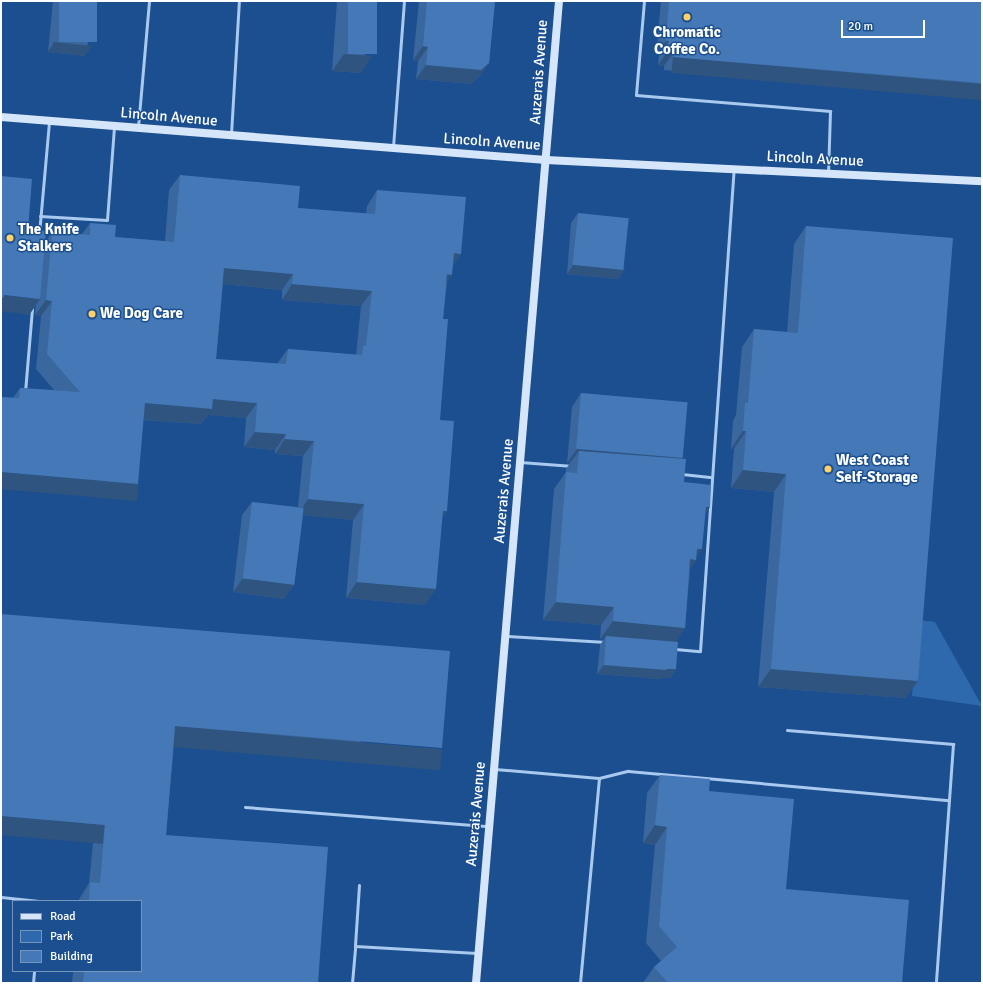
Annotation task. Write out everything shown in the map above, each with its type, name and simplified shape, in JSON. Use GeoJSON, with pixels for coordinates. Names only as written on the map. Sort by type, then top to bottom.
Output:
{"type":"FeatureCollection","features":[{"type":"Feature","properties":{"kind":"main road","name":"Auzerais Avenue"},"geometry":{"type":"LineString","coordinates":[[476,983],[559,1]]}},
{"type":"Feature","properties":{"kind":"main road","name":"Lincoln Avenue"},"geometry":{"type":"LineString","coordinates":[[1,117],[546,160],[982,181]]}},
{"type":"Feature","properties":{"kind":"lane"},"geometry":{"type":"LineString","coordinates":[[138,128],[149,1]]}},
{"type":"Feature","properties":{"kind":"lane"},"geometry":{"type":"LineString","coordinates":[[231,136],[239,1]]}},
{"type":"Feature","properties":{"kind":"lane"},"geometry":{"type":"LineString","coordinates":[[393,149],[404,1]]}},
{"type":"Feature","properties":{"kind":"lane"},"geometry":{"type":"LineString","coordinates":[[644,1],[636,95],[830,111],[828,173]]}},
{"type":"Feature","properties":{"kind":"lane"},"geometry":{"type":"LineString","coordinates":[[38,238],[49,121]]}},
{"type":"Feature","properties":{"kind":"lane"},"geometry":{"type":"LineString","coordinates":[[40,216],[107,220],[114,126]]}},
{"type":"Feature","properties":{"kind":"lane"},"geometry":{"type":"LineString","coordinates":[[669,648],[700,651],[734,169]]}},
{"type":"Feature","properties":{"kind":"lane"},"geometry":{"type":"LineString","coordinates":[[24,392],[33,300]]}},
{"type":"Feature","properties":{"kind":"lane"},"geometry":{"type":"LineString","coordinates":[[520,462],[574,466]]}},
{"type":"Feature","properties":{"kind":"lane"},"geometry":{"type":"LineString","coordinates":[[674,474],[712,477]]}},
{"type":"Feature","properties":{"kind":"lane"},"geometry":{"type":"LineString","coordinates":[[506,636],[608,642]]}},
{"type":"Feature","properties":{"kind":"lane"},"geometry":{"type":"LineString","coordinates":[[787,730],[952,744],[936,983]]}},
{"type":"Feature","properties":{"kind":"lane"},"geometry":{"type":"LineString","coordinates":[[494,769],[599,778],[628,771],[949,800]]}},
{"type":"Feature","properties":{"kind":"lane"},"geometry":{"type":"LineString","coordinates":[[580,983],[599,778]]}},
{"type":"Feature","properties":{"kind":"lane"},"geometry":{"type":"LineString","coordinates":[[245,807],[490,826]]}},
{"type":"Feature","properties":{"kind":"lane"},"geometry":{"type":"LineString","coordinates":[[352,983],[360,884]]}},
{"type":"Feature","properties":{"kind":"lane"},"geometry":{"type":"LineString","coordinates":[[1,897],[30,900]]}},
{"type":"Feature","properties":{"kind":"lane"},"geometry":{"type":"LineString","coordinates":[[355,946],[479,953]]}},
{"type":"Feature","properties":{"kind":"lane"},"geometry":{"type":"LineString","coordinates":[[33,983],[34,972]]}},
{"type":"Feature","properties":{"kind":"green space"},"geometry":{"type":"Polygon","coordinates":[[[918,620],[935,622],[982,706],[912,696],[918,620]]]}},
{"type":"Feature","properties":{"kind":"building"},"geometry":{"type":"Polygon","coordinates":[[[59,1],[97,1],[97,42],[59,42],[59,1]]]}},
{"type":"Feature","properties":{"kind":"building"},"geometry":{"type":"Polygon","coordinates":[[[348,1],[377,1],[377,54],[348,54],[348,1]]]}},
{"type":"Feature","properties":{"kind":"building"},"geometry":{"type":"Polygon","coordinates":[[[427,1],[495,1],[489,63],[481,70],[426,65],[428,47],[423,46],[427,1]]]}},
{"type":"Feature","properties":{"kind":"building"},"geometry":{"type":"Polygon","coordinates":[[[669,1],[982,1],[982,83],[673,57],[674,52],[668,51],[669,41],[666,41],[669,1]]]}},
{"type":"Feature","properties":{"kind":"building"},"geometry":{"type":"Polygon","coordinates":[[[180,175],[300,186],[298,208],[375,214],[377,190],[466,197],[461,254],[454,253],[452,275],[447,274],[443,319],[448,319],[440,420],[454,421],[447,511],[443,511],[436,589],[357,582],[364,504],[308,499],[314,441],[285,439],[286,434],[255,432],[257,403],[213,399],[212,409],[145,403],[138,484],[1,472],[1,397],[19,398],[20,388],[80,392],[47,354],[52,301],[46,300],[52,232],[90,235],[90,223],[116,225],[115,237],[174,242],[180,175]],[[224,268],[216,359],[286,364],[288,349],[362,355],[363,346],[366,346],[372,291],[292,284],[293,274],[224,268]]]}},
{"type":"Feature","properties":{"kind":"building"},"geometry":{"type":"Polygon","coordinates":[[[1,176],[32,179],[28,230],[46,231],[40,299],[4,295],[3,298],[1,298],[1,176]]]}},
{"type":"Feature","properties":{"kind":"building"},"geometry":{"type":"Polygon","coordinates":[[[578,213],[629,218],[623,270],[573,265],[578,213]]]}},
{"type":"Feature","properties":{"kind":"building","name":"West Coast Self-Storage"},"geometry":{"type":"Polygon","coordinates":[[[806,226],[953,238],[918,681],[771,669],[786,474],[743,470],[746,431],[743,431],[745,403],[748,403],[754,329],[798,333],[806,226]]]}},
{"type":"Feature","properties":{"kind":"building"},"geometry":{"type":"Polygon","coordinates":[[[581,393],[688,402],[683,458],[576,449],[581,393]]]}},
{"type":"Feature","properties":{"kind":"building"},"geometry":{"type":"Polygon","coordinates":[[[579,451],[686,459],[684,482],[711,485],[710,507],[706,507],[702,549],[697,549],[696,560],[690,559],[685,628],[613,621],[614,607],[556,602],[566,472],[577,473],[579,451]]]}},
{"type":"Feature","properties":{"kind":"building"},"geometry":{"type":"Polygon","coordinates":[[[252,502],[304,508],[294,585],[243,578],[252,502]]]}},
{"type":"Feature","properties":{"kind":"building"},"geometry":{"type":"Polygon","coordinates":[[[1,614],[450,651],[442,748],[175,726],[166,835],[328,847],[318,983],[83,983],[84,972],[142,972],[142,900],[89,900],[90,882],[100,883],[105,825],[1,816],[1,614]]]}},
{"type":"Feature","properties":{"kind":"building"},"geometry":{"type":"Polygon","coordinates":[[[606,636],[678,642],[676,669],[666,670],[604,665],[606,636]]]}},
{"type":"Feature","properties":{"kind":"building"},"geometry":{"type":"Polygon","coordinates":[[[660,775],[710,779],[709,791],[794,799],[786,889],[909,900],[902,983],[668,983],[654,967],[677,947],[659,926],[667,827],[655,825],[660,775]]]}},
{"type":"Feature","properties":{"kind":"place","name":"Chromatic Coffee Co."},"geometry":{"type":"Point","coordinates":[687,17]}},
{"type":"Feature","properties":{"kind":"place","name":"The Knife Stalkers"},"geometry":{"type":"Point","coordinates":[10,238]}},
{"type":"Feature","properties":{"kind":"place","name":"We Dog Care"},"geometry":{"type":"Point","coordinates":[92,314]}},
{"type":"Feature","properties":{"kind":"place","name":"West Coast Self-Storage"},"geometry":{"type":"Point","coordinates":[828,469]}}]}
